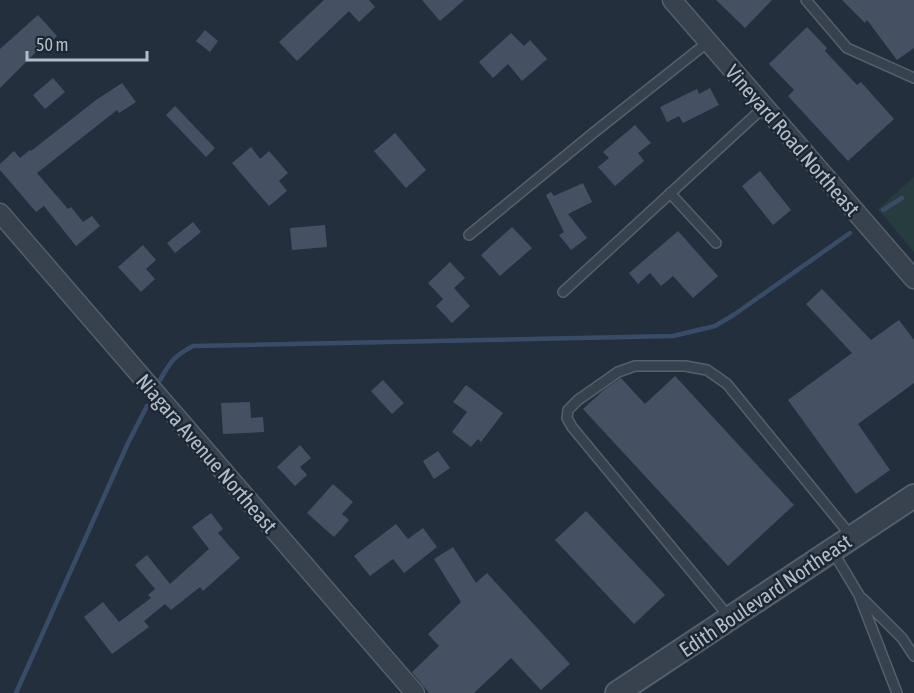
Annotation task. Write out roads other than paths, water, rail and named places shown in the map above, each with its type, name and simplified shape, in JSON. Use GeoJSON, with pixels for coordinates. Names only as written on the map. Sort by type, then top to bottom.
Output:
{"type":"FeatureCollection","features":[{"type":"Feature","properties":{"kind":"street","name":"Vineyard Road Northeast"},"geometry":{"type":"LineString","coordinates":[[672,0],[914,279]]}},
{"type":"Feature","properties":{"kind":"street","name":"Niagara Avenue Northeast"},"geometry":{"type":"LineString","coordinates":[[0,213],[415,693]]}},
{"type":"Feature","properties":{"kind":"street","name":"Edith Boulevard Northeast"},"geometry":{"type":"LineString","coordinates":[[616,693],[914,496]]}},
{"type":"Feature","properties":{"kind":"lane"},"geometry":{"type":"LineString","coordinates":[[806,0],[847,48],[914,78]]}},
{"type":"Feature","properties":{"kind":"lane"},"geometry":{"type":"LineString","coordinates":[[470,235],[708,42]]}},
{"type":"Feature","properties":{"kind":"lane"},"geometry":{"type":"LineString","coordinates":[[562,292],[764,107]]}},
{"type":"Feature","properties":{"kind":"lane"},"geometry":{"type":"LineString","coordinates":[[670,193],[716,243]]}},
{"type":"Feature","properties":{"kind":"lane"},"geometry":{"type":"LineString","coordinates":[[730,618],[572,427],[567,418],[568,411],[578,400],[618,372],[634,366],[685,366],[707,370],[727,384],[852,537]]}},
{"type":"Feature","properties":{"kind":"lane"},"geometry":{"type":"LineString","coordinates":[[832,550],[859,595],[897,693]]}},
{"type":"Feature","properties":{"kind":"lane"},"geometry":{"type":"LineString","coordinates":[[859,595],[902,638],[914,656]]}},
{"type":"Feature","properties":{"kind":"waterway"},"geometry":{"type":"LineString","coordinates":[[883,210],[902,198]]}},
{"type":"Feature","properties":{"kind":"waterway"},"geometry":{"type":"LineString","coordinates":[[160,380],[174,360],[193,346],[673,336],[715,326],[850,233]]}},
{"type":"Feature","properties":{"kind":"waterway"},"geometry":{"type":"LineString","coordinates":[[16,693],[128,443],[147,406]]}}]}
